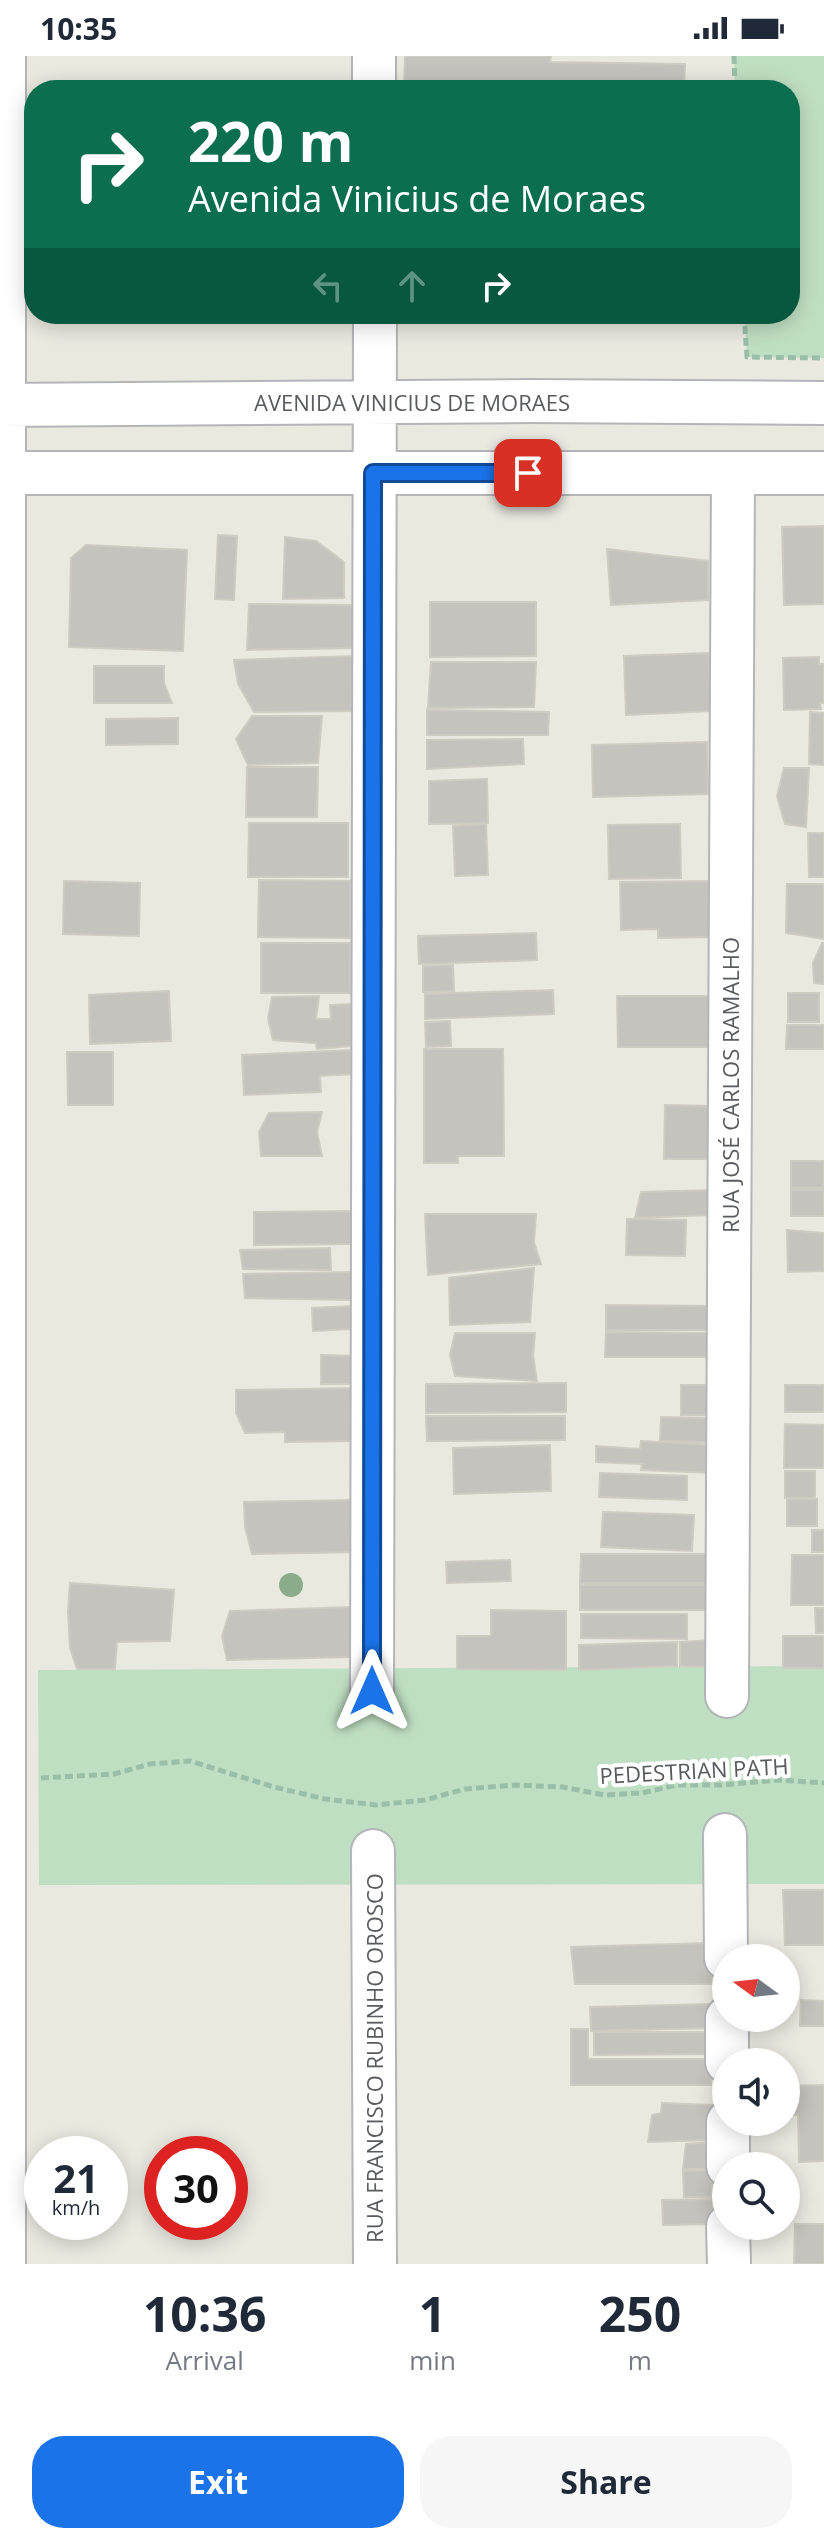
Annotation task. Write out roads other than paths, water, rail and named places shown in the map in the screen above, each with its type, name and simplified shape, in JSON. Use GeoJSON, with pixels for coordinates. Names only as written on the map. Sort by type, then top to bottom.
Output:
{"type":"FeatureCollection","features":[{"type":"Feature","properties":{"kind":"street"},"geometry":{"type":"LineString","coordinates":[[4,56],[4,2264]]}},
{"type":"Feature","properties":{"kind":"street"},"geometry":{"type":"LineString","coordinates":[[374,56],[374,80]]}},
{"type":"Feature","properties":{"kind":"street"},"geometry":{"type":"LineString","coordinates":[[372,1691],[375,324]]}},
{"type":"Feature","properties":{"kind":"street","name":"AVENIDA VINICIUS DE MORAES"},"geometry":{"type":"LineString","coordinates":[[2,405],[824,403]]}},
{"type":"Feature","properties":{"kind":"street"},"geometry":{"type":"LineString","coordinates":[[2,473],[824,473]]}},
{"type":"Feature","properties":{"kind":"street","name":"RUA JOSÉ CARLOS RAMALHO"},"geometry":{"type":"LineString","coordinates":[[727,1696],[733,473]]}},
{"type":"Feature","properties":{"kind":"street"},"geometry":{"type":"LineString","coordinates":[[725,1835],[726,1944]]}},
{"type":"Feature","properties":{"kind":"street","name":"RUA FRANCISCO RUBINHO OROSCO"},"geometry":{"type":"LineString","coordinates":[[373,1851],[375,2264]]}},
{"type":"Feature","properties":{"kind":"street"},"geometry":{"type":"LineString","coordinates":[[728,2240],[729,2264]]}}]}
